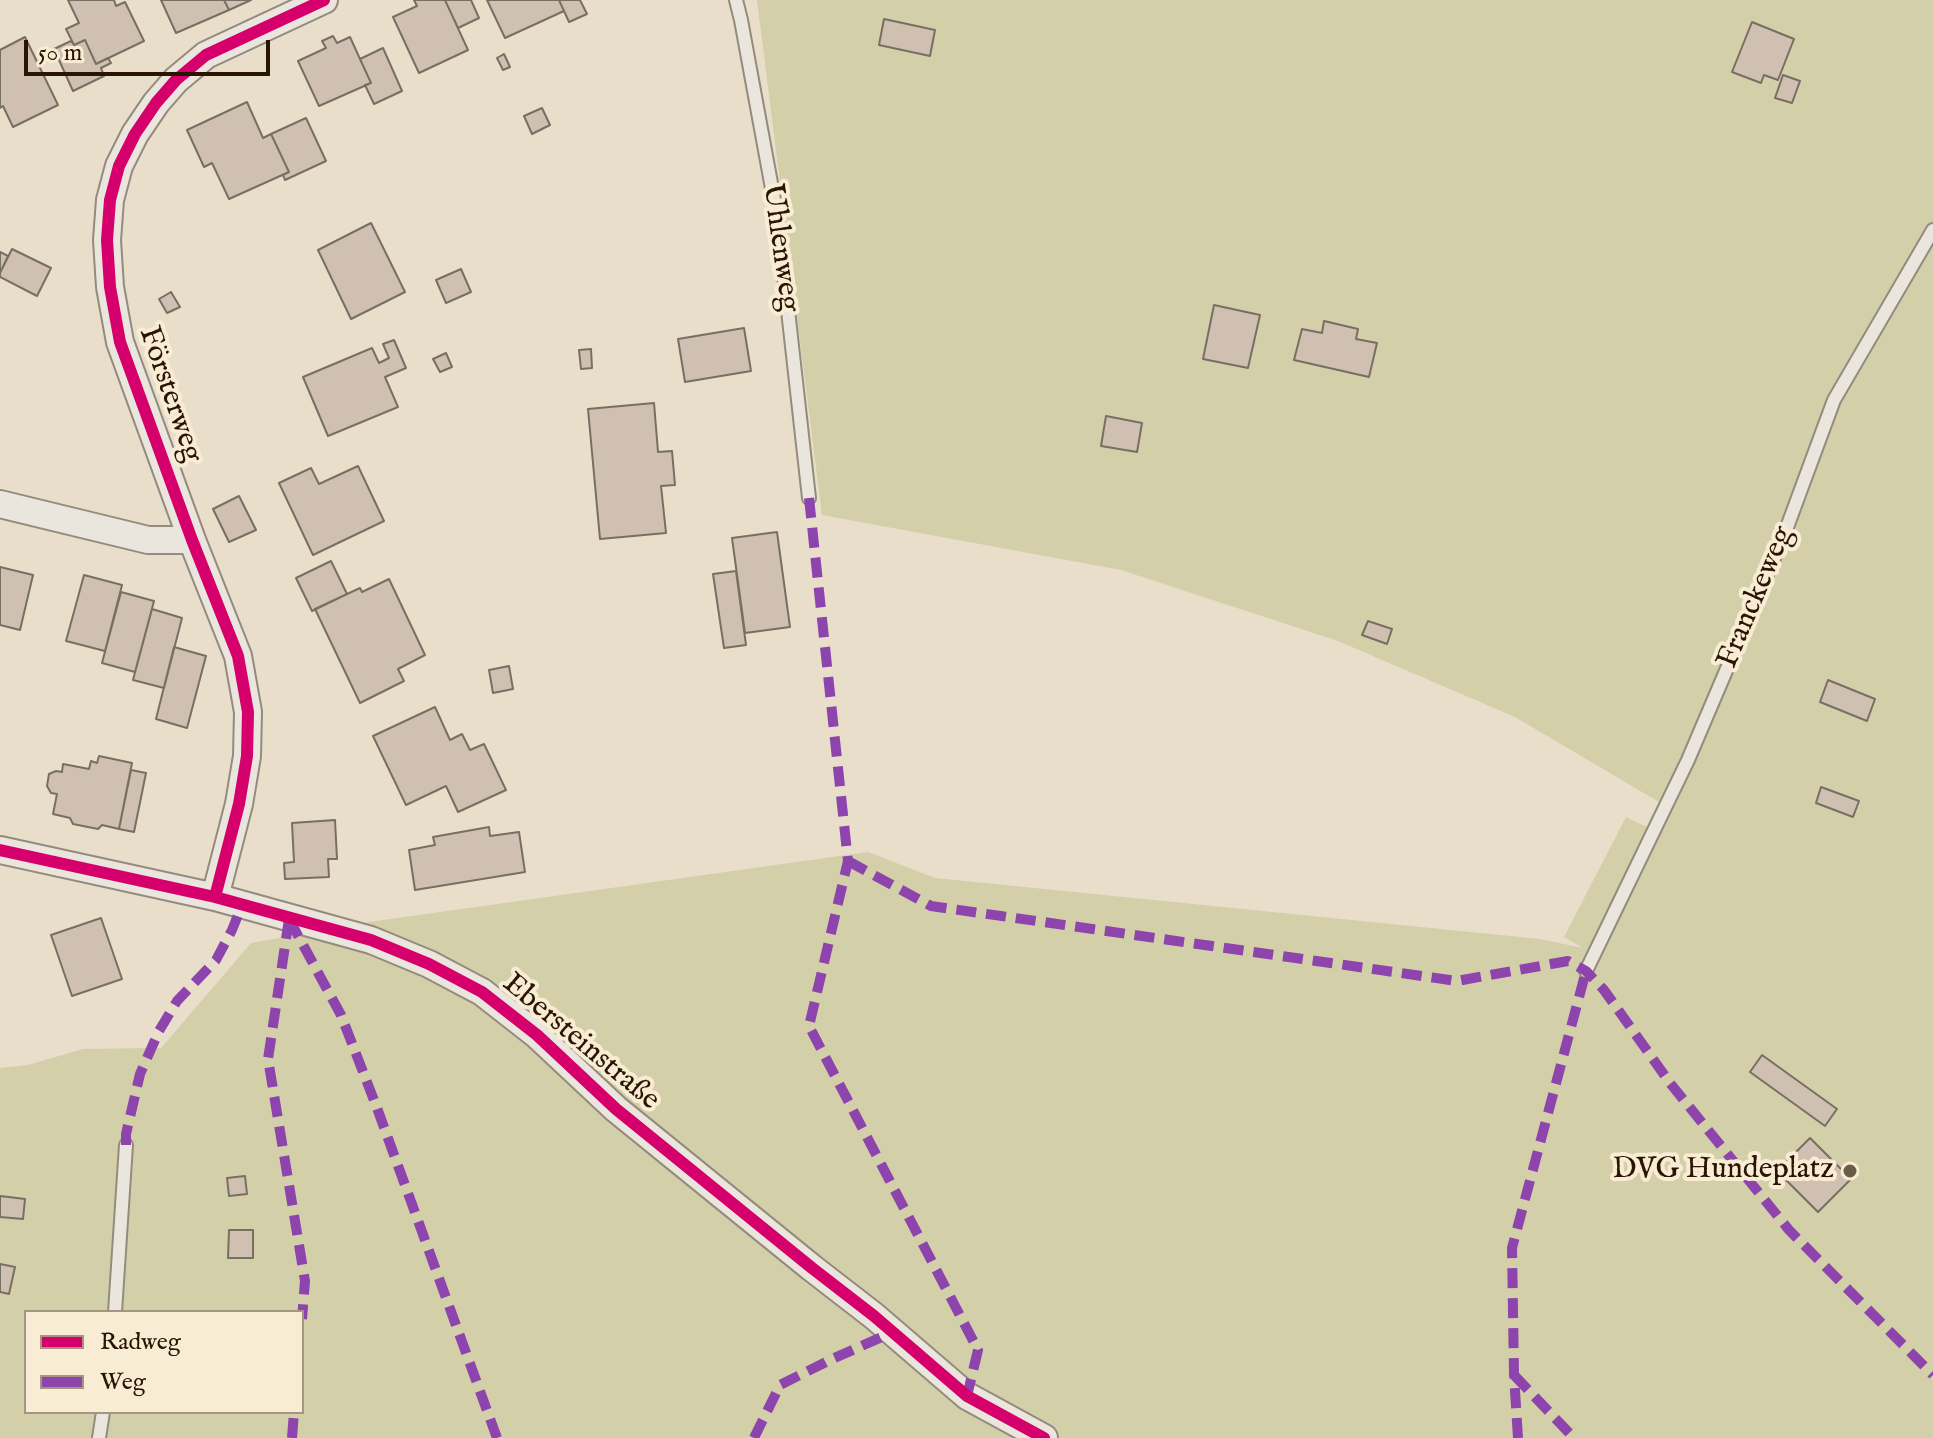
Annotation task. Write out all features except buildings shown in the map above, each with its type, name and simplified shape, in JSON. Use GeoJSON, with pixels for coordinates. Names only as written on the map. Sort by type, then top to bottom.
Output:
{"type":"FeatureCollection","features":[{"type":"Feature","properties":{"kind":"street","name":"Försterweg"},"geometry":{"type":"LineString","coordinates":[[215,897],[243,780],[248,712],[238,656],[120,342],[110,287],[107,240],[110,200],[119,166],[135,134],[176,80],[206,55],[324,0]]}},
{"type":"Feature","properties":{"kind":"street"},"geometry":{"type":"LineString","coordinates":[[0,504],[148,540],[192,540]]}},
{"type":"Feature","properties":{"kind":"street","name":"Ebersteinstraße"},"geometry":{"type":"LineString","coordinates":[[0,850],[215,897],[371,940],[429,964],[482,992],[537,1035],[616,1109],[874,1316],[967,1396],[1044,1438]]}},
{"type":"Feature","properties":{"kind":"lane","name":"Uhlenweg"},"geometry":{"type":"LineString","coordinates":[[736,0],[778,221],[809,498]]}},
{"type":"Feature","properties":{"kind":"lane","name":"Franckeweg"},"geometry":{"type":"LineString","coordinates":[[1586,971],[1688,760],[1786,530],[1834,400],[1933,230]]}},
{"type":"Feature","properties":{"kind":"lane"},"geometry":{"type":"LineString","coordinates":[[115,1310],[126,1145]]}},
{"type":"Feature","properties":{"kind":"lane"},"geometry":{"type":"LineString","coordinates":[[99,1438],[103,1414]]}},
{"type":"Feature","properties":{"kind":"shaded area"},"geometry":{"type":"Polygon","coordinates":[[[757,0],[1933,0],[1933,1438],[0,1438],[0,1068],[28,1065],[83,1049],[161,1048],[251,943],[362,923],[868,852],[935,878],[1540,939],[1583,948],[1564,937],[1626,817],[1647,827],[1659,802],[1515,717],[1338,641],[1121,570],[822,515],[757,0]]]}},
{"type":"Feature","properties":{"kind":"marked path"},"geometry":{"type":"LineString","coordinates":[[809,498],[848,861],[809,1026],[978,1350],[967,1396]]}},
{"type":"Feature","properties":{"kind":"marked path"},"geometry":{"type":"LineString","coordinates":[[848,861],[931,906],[1457,981],[1568,961],[1586,971],[1604,990],[1670,1083],[1789,1230],[1933,1375]]}},
{"type":"Feature","properties":{"kind":"marked path"},"geometry":{"type":"LineString","coordinates":[[126,1145],[140,1074],[159,1031],[177,1001],[216,960],[242,905]]}},
{"type":"Feature","properties":{"kind":"marked path"},"geometry":{"type":"LineString","coordinates":[[289,919],[341,1015],[497,1438]]}},
{"type":"Feature","properties":{"kind":"marked path"},"geometry":{"type":"LineString","coordinates":[[289,919],[268,1059],[305,1281],[303,1310]]}},
{"type":"Feature","properties":{"kind":"marked path"},"geometry":{"type":"LineString","coordinates":[[1518,1438],[1512,1248],[1586,971]]}},
{"type":"Feature","properties":{"kind":"marked path"},"geometry":{"type":"LineString","coordinates":[[754,1438],[780,1385],[893,1332]]}},
{"type":"Feature","properties":{"kind":"marked path"},"geometry":{"type":"LineString","coordinates":[[1514,1375],[1574,1438]]}},
{"type":"Feature","properties":{"kind":"marked path"},"geometry":{"type":"LineString","coordinates":[[292,1438],[294,1414]]}},
{"type":"Feature","properties":{"kind":"cycle path"},"geometry":{"type":"LineString","coordinates":[[215,897],[239,804],[247,756],[248,712],[238,656],[120,342],[110,287],[107,240],[110,200],[119,166],[135,134],[176,80],[206,55],[324,0]]}},
{"type":"Feature","properties":{"kind":"cycle path"},"geometry":{"type":"LineString","coordinates":[[0,850],[215,897],[371,940],[429,964],[482,992],[537,1035],[616,1109],[874,1316],[967,1396],[1044,1438]]}},
{"type":"Feature","properties":{"kind":"place","name":"DVG Hundeplatz"},"geometry":{"type":"Point","coordinates":[1850,1171]}}]}
